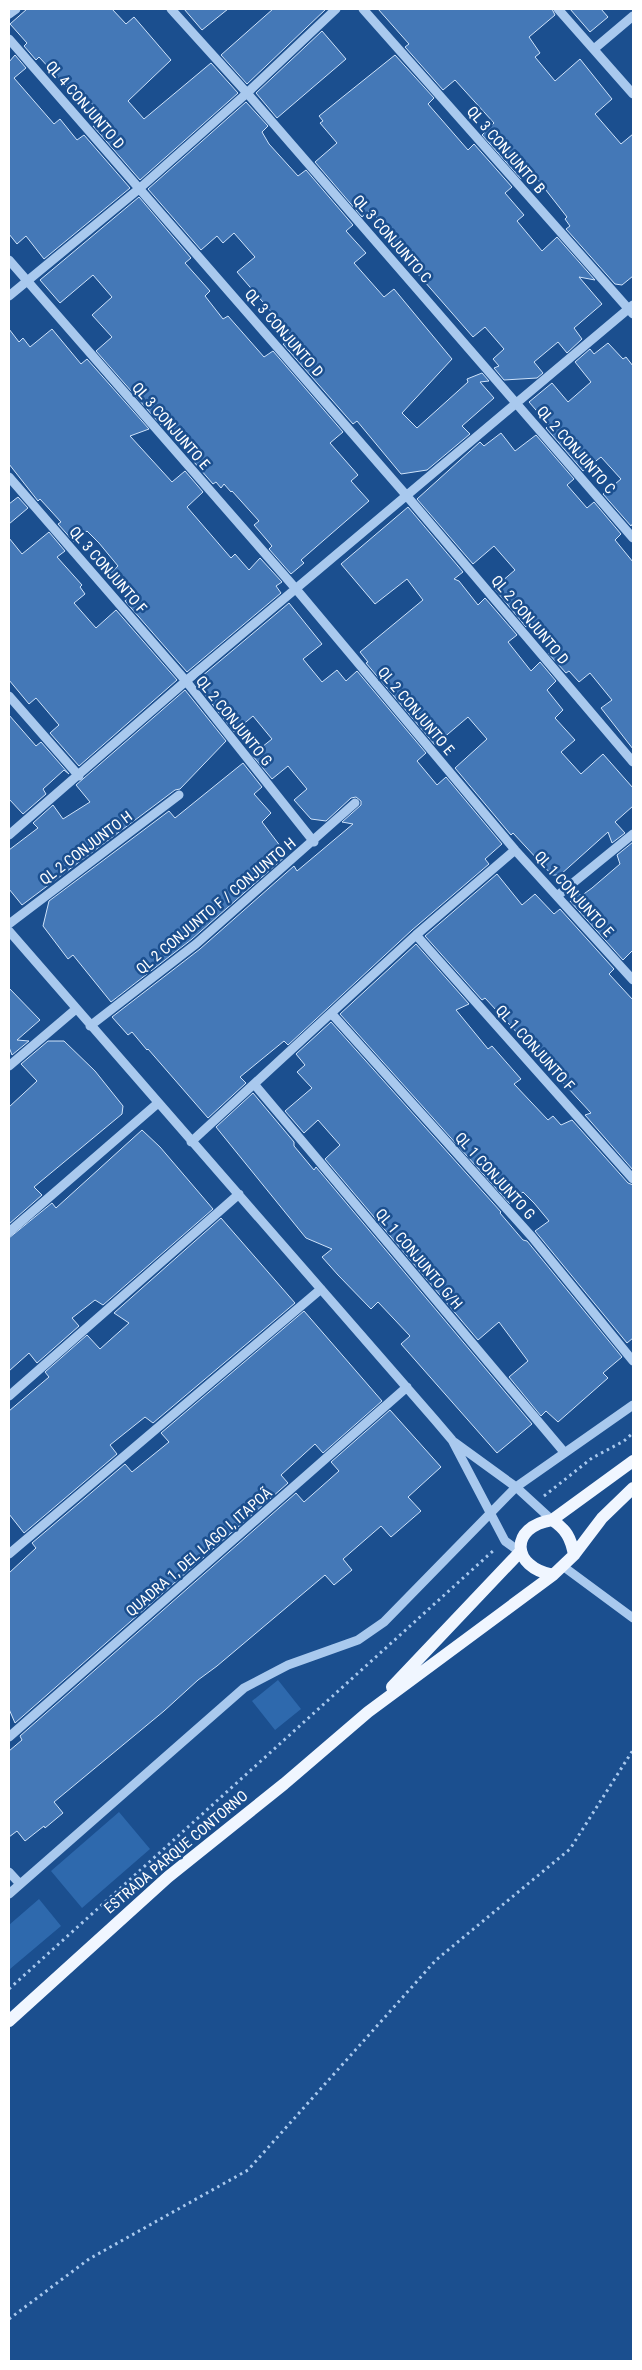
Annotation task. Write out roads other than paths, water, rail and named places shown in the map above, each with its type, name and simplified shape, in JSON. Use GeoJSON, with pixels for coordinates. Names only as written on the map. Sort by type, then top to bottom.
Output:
{"type":"FeatureCollection","features":[{"type":"Feature","properties":{"kind":"main road"},"geometry":{"type":"LineString","coordinates":[[633,1461],[552,1520],[538,1522],[528,1529],[522,1540],[520,1552],[527,1564],[539,1572],[553,1575],[564,1567],[602,1518],[633,1488]]}},
{"type":"Feature","properties":{"kind":"main road"},"geometry":{"type":"LineString","coordinates":[[552,1520],[568,1533],[574,1555]]}},
{"type":"Feature","properties":{"kind":"main road","name":"ESTRADA PARQUE CONTORNO"},"geometry":{"type":"LineString","coordinates":[[368,1712],[520,1552]]}},
{"type":"Feature","properties":{"kind":"main road","name":"ESTRADA PARQUE CONTORNO"},"geometry":{"type":"LineString","coordinates":[[9,2021],[168,1877],[284,1784],[368,1712],[553,1575]]}},
{"type":"Feature","properties":{"kind":"street"},"geometry":{"type":"LineString","coordinates":[[9,14],[16,9]]}},
{"type":"Feature","properties":{"kind":"street","name":"QL 3 CONJUNTO C"},"geometry":{"type":"LineString","coordinates":[[172,9],[516,402]]}},
{"type":"Feature","properties":{"kind":"street"},"geometry":{"type":"LineString","coordinates":[[9,296],[26,280],[140,188],[247,93],[336,9]]}},
{"type":"Feature","properties":{"kind":"street","name":"QL 3 CONJUNTO B"},"geometry":{"type":"LineString","coordinates":[[363,9],[632,310]]}},
{"type":"Feature","properties":{"kind":"street"},"geometry":{"type":"LineString","coordinates":[[558,9],[633,94]]}},
{"type":"Feature","properties":{"kind":"street"},"geometry":{"type":"LineString","coordinates":[[594,49],[633,16]]}},
{"type":"Feature","properties":{"kind":"street","name":"QL 4 CONJUNTO D"},"geometry":{"type":"LineString","coordinates":[[9,39],[140,188]]}},
{"type":"Feature","properties":{"kind":"street","name":"QL 3 CONJUNTO D"},"geometry":{"type":"LineString","coordinates":[[140,188],[406,495]]}},
{"type":"Feature","properties":{"kind":"street","name":"QL 3 CONJUNTO E"},"geometry":{"type":"LineString","coordinates":[[9,260],[296,590]]}},
{"type":"Feature","properties":{"kind":"street"},"geometry":{"type":"LineString","coordinates":[[186,681],[296,590],[516,402],[632,310]]}},
{"type":"Feature","properties":{"kind":"street","name":"QL 2 CONJUNTO C"},"geometry":{"type":"LineString","coordinates":[[516,402],[633,538]]}},
{"type":"Feature","properties":{"kind":"street","name":"QL 3 CONJUNTO F"},"geometry":{"type":"LineString","coordinates":[[9,478],[186,681]]}},
{"type":"Feature","properties":{"kind":"street","name":"QL 2 CONJUNTO D"},"geometry":{"type":"LineString","coordinates":[[406,495],[633,762]]}},
{"type":"Feature","properties":{"kind":"street","name":"QL 2 CONJUNTO E"},"geometry":{"type":"LineString","coordinates":[[296,590],[515,850]]}},
{"type":"Feature","properties":{"kind":"street","name":"QL 2 CONJUNTO G"},"geometry":{"type":"LineString","coordinates":[[79,776],[186,681],[314,842]]}},
{"type":"Feature","properties":{"kind":"street"},"geometry":{"type":"LineString","coordinates":[[9,696],[79,776],[9,835]]}},
{"type":"Feature","properties":{"kind":"street","name":"QL 2 CONJUNTO H"},"geometry":{"type":"LineString","coordinates":[[9,924],[179,794]]}},
{"type":"Feature","properties":{"kind":"street","name":"QL 2 CONJUNTO F / CONJUNTO H"},"geometry":{"type":"LineString","coordinates":[[90,1026],[196,944],[314,842],[355,803]]}},
{"type":"Feature","properties":{"kind":"street"},"geometry":{"type":"LineString","coordinates":[[557,896],[633,834]]}},
{"type":"Feature","properties":{"kind":"street"},"geometry":{"type":"LineString","coordinates":[[191,1142],[416,935],[515,850]]}},
{"type":"Feature","properties":{"kind":"street","name":"QL 1 CONJUNTO E"},"geometry":{"type":"LineString","coordinates":[[515,850],[633,980]]}},
{"type":"Feature","properties":{"kind":"street"},"geometry":{"type":"LineString","coordinates":[[9,932],[452,1440],[505,1541],[520,1552]]}},
{"type":"Feature","properties":{"kind":"street","name":"QL 1 CONJUNTO F"},"geometry":{"type":"LineString","coordinates":[[416,935],[633,1180]]}},
{"type":"Feature","properties":{"kind":"street"},"geometry":{"type":"LineString","coordinates":[[9,1066],[76,1009]]}},
{"type":"Feature","properties":{"kind":"street","name":"QL 1 CONJUNTO G"},"geometry":{"type":"LineString","coordinates":[[331,1013],[532,1237],[633,1361]]}},
{"type":"Feature","properties":{"kind":"street","name":"QL 1 CONJUNTO G/H"},"geometry":{"type":"LineString","coordinates":[[254,1084],[564,1452]]}},
{"type":"Feature","properties":{"kind":"street"},"geometry":{"type":"LineString","coordinates":[[9,1232],[158,1104]]}},
{"type":"Feature","properties":{"kind":"street"},"geometry":{"type":"LineString","coordinates":[[9,1396],[239,1194]]}},
{"type":"Feature","properties":{"kind":"street"},"geometry":{"type":"LineString","coordinates":[[9,1554],[321,1288]]}},
{"type":"Feature","properties":{"kind":"street","name":"QUADRA 1, DEL LAGO I, ITAPOÃ"},"geometry":{"type":"LineString","coordinates":[[9,1737],[407,1387]]}},
{"type":"Feature","properties":{"kind":"street"},"geometry":{"type":"LineString","coordinates":[[9,1894],[244,1688],[288,1665],[358,1640],[384,1622],[516,1486],[633,1405]]}},
{"type":"Feature","properties":{"kind":"street"},"geometry":{"type":"LineString","coordinates":[[452,1440],[516,1486],[552,1520]]}},
{"type":"Feature","properties":{"kind":"street"},"geometry":{"type":"LineString","coordinates":[[564,1567],[633,1618]]}},
{"type":"Feature","properties":{"kind":"street"},"geometry":{"type":"LineString","coordinates":[[9,1872],[20,1884]]}}]}
